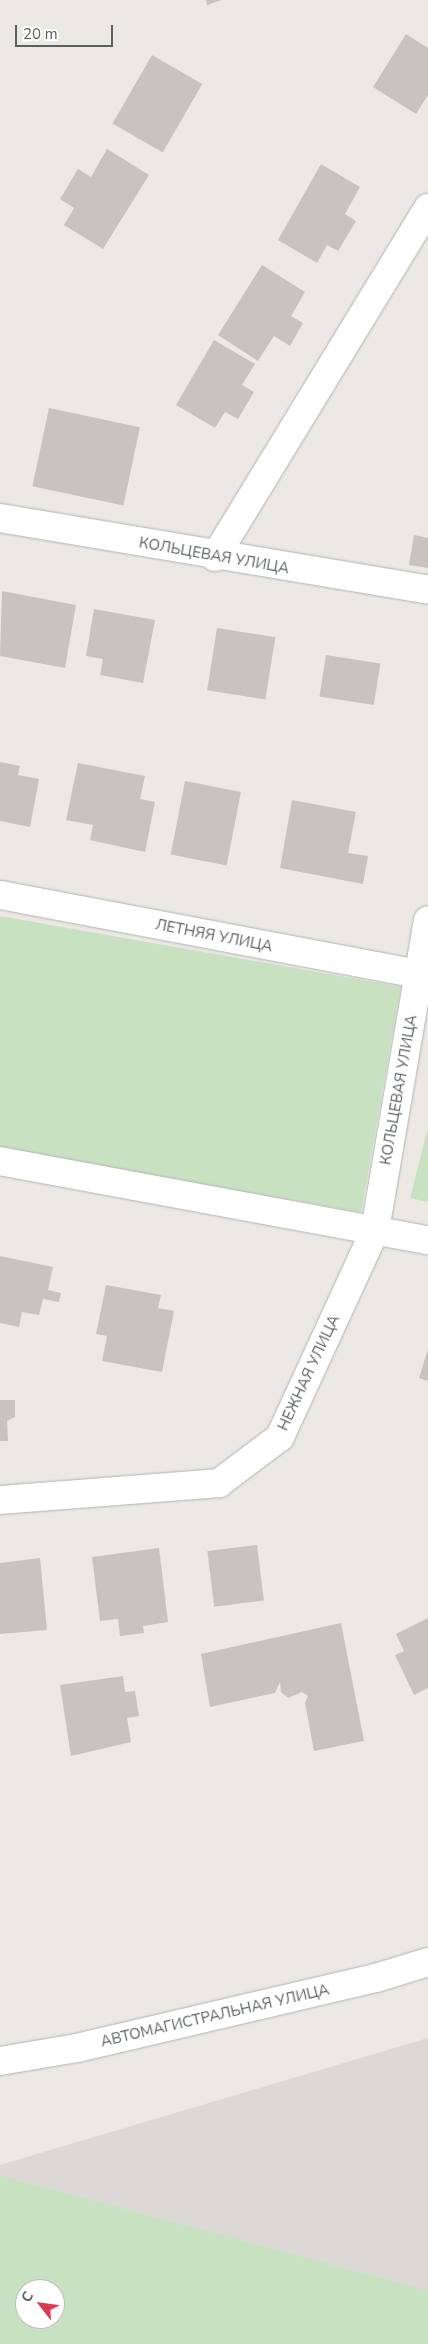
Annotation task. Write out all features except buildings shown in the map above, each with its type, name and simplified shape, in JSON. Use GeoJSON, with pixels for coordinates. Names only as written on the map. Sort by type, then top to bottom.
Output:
{"type":"FeatureCollection","features":[{"type":"Feature","properties":{"kind":"street"},"geometry":{"type":"LineString","coordinates":[[215,557],[428,208]]}},
{"type":"Feature","properties":{"kind":"street","name":"КОЛЬЦЕВАЯ УЛИЦА"},"geometry":{"type":"LineString","coordinates":[[0,518],[215,557],[428,590]]}},
{"type":"Feature","properties":{"kind":"street","name":"ЛЕТНЯЯ УЛИЦА"},"geometry":{"type":"LineString","coordinates":[[0,896],[423,975]]}},
{"type":"Feature","properties":{"kind":"street","name":"КОЛЬЦЕВАЯ УЛИЦА"},"geometry":{"type":"LineString","coordinates":[[374,1230],[423,975],[428,920]]}},
{"type":"Feature","properties":{"kind":"street"},"geometry":{"type":"LineString","coordinates":[[0,1161],[428,1240]]}},
{"type":"Feature","properties":{"kind":"street","name":"НЕЖНАЯ УЛИЦА"},"geometry":{"type":"LineString","coordinates":[[0,1500],[219,1483],[280,1437],[374,1230]]}},
{"type":"Feature","properties":{"kind":"street","name":"АВТОМАГИСТРАЛЬНАЯ УЛИЦА"},"geometry":{"type":"LineString","coordinates":[[0,2061],[77,2048],[357,1983],[428,1962]]}},
{"type":"Feature","properties":{"kind":"shaded area"},"geometry":{"type":"Polygon","coordinates":[[[428,2038],[428,2290],[0,2175],[0,2165],[428,2038]]]}},
{"type":"Feature","properties":{"kind":"green space"},"geometry":{"type":"Polygon","coordinates":[[[0,916],[401,987],[361,1212],[0,1149],[0,916]]]}},
{"type":"Feature","properties":{"kind":"green space"},"geometry":{"type":"Polygon","coordinates":[[[428,1127],[428,1202],[410,1198],[428,1127]]]}},
{"type":"Feature","properties":{"kind":"green space"},"geometry":{"type":"Polygon","coordinates":[[[0,2175],[428,2290],[428,2344],[0,2344],[0,2175]]]}}]}
